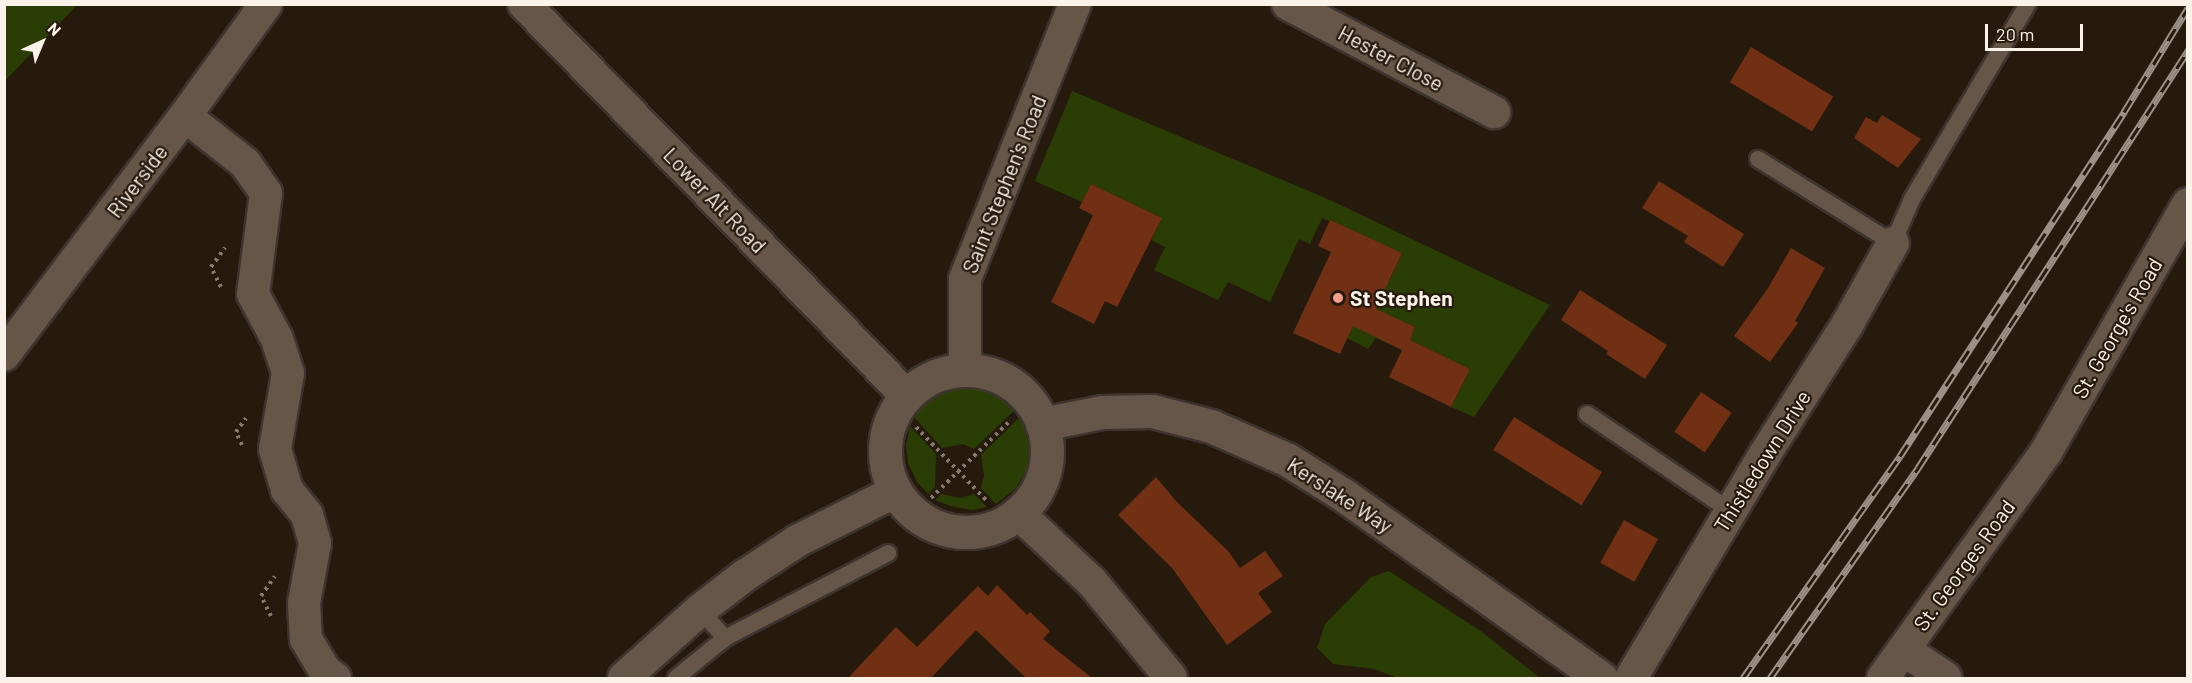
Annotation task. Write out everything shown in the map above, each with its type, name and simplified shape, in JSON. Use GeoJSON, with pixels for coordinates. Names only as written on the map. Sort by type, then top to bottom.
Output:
{"type":"FeatureCollection","features":[{"type":"Feature","properties":{"kind":"street","name":"Riverside"},"geometry":{"type":"LineString","coordinates":[[4,355],[185,116],[266,4]]}},
{"type":"Feature","properties":{"kind":"street","name":"Lower Alt Road"},"geometry":{"type":"LineString","coordinates":[[524,4],[909,409]]}},
{"type":"Feature","properties":{"kind":"street","name":"Saint Stephen's Road"},"geometry":{"type":"LineString","coordinates":[[965,370],[965,279],[1076,4]]}},
{"type":"Feature","properties":{"kind":"street","name":"Hester Close"},"geometry":{"type":"LineString","coordinates":[[1287,4],[1494,112]]}},
{"type":"Feature","properties":{"kind":"street"},"geometry":{"type":"LineString","coordinates":[[185,116],[245,163],[266,193],[253,294],[277,339],[288,373],[275,449],[287,490],[307,515],[315,543],[304,603],[306,639],[326,672],[335,678]]}},
{"type":"Feature","properties":{"kind":"street","name":"St. George's Road"},"geometry":{"type":"LineString","coordinates":[[2046,452],[2187,204]]}},
{"type":"Feature","properties":{"kind":"street","name":"Thistledown Drive"},"geometry":{"type":"LineString","coordinates":[[1631,678],[1731,511],[1847,325],[1893,243]]}},
{"type":"Feature","properties":{"kind":"street"},"geometry":{"type":"LineString","coordinates":[[965,370],[990,374],[1012,385],[1030,402],[1027,421],[1046,448],[1044,472],[1034,494],[1005,509],[986,530],[952,531],[920,518],[896,491],[887,467],[886,441],[893,417],[909,409],[933,377],[965,370]]}},
{"type":"Feature","properties":{"kind":"street","name":"Kerslake Way"},"geometry":{"type":"LineString","coordinates":[[1027,421],[1102,412],[1152,411],[1211,426],[1230,434],[1288,460],[1345,496],[1601,678]]}},
{"type":"Feature","properties":{"kind":"street","name":"St. Georges Road"},"geometry":{"type":"LineString","coordinates":[[1883,678],[2046,452]]}},
{"type":"Feature","properties":{"kind":"street"},"geometry":{"type":"LineString","coordinates":[[624,678],[700,610],[744,576],[797,542],[896,491]]}},
{"type":"Feature","properties":{"kind":"street"},"geometry":{"type":"LineString","coordinates":[[1005,509],[1092,582],[1171,678]]}},
{"type":"Feature","properties":{"kind":"street"},"geometry":{"type":"LineString","coordinates":[[1904,650],[1946,678]]}},
{"type":"Feature","properties":{"kind":"lane"},"geometry":{"type":"LineString","coordinates":[[1758,159],[1893,243],[1912,199],[2028,4]]}},
{"type":"Feature","properties":{"kind":"lane"},"geometry":{"type":"LineString","coordinates":[[1587,414],[1731,511]]}},
{"type":"Feature","properties":{"kind":"lane"},"geometry":{"type":"LineString","coordinates":[[676,678],[725,638],[888,553]]}},
{"type":"Feature","properties":{"kind":"lane"},"geometry":{"type":"LineString","coordinates":[[700,610],[725,638]]}},
{"type":"Feature","properties":{"kind":"path"},"geometry":{"type":"LineString","coordinates":[[909,409],[958,471],[1005,509]]}},
{"type":"Feature","properties":{"kind":"path"},"geometry":{"type":"LineString","coordinates":[[931,498],[958,471],[1027,421]]}},
{"type":"Feature","properties":{"kind":"green space"},"geometry":{"type":"Polygon","coordinates":[[[4,5],[77,5],[5,81],[4,5]]]}},
{"type":"Feature","properties":{"kind":"green space"},"geometry":{"type":"Polygon","coordinates":[[[1072,91],[1330,200],[1550,305],[1474,417],[1451,407],[1470,369],[1410,340],[1415,327],[1402,321],[1391,345],[1376,338],[1368,349],[1347,338],[1377,274],[1390,280],[1402,253],[1322,218],[1310,244],[1299,239],[1270,302],[1228,282],[1218,300],[1154,270],[1165,247],[1151,240],[1162,218],[1091,184],[1082,202],[1035,181],[1072,91]]]}},
{"type":"Feature","properties":{"kind":"green space"},"geometry":{"type":"Polygon","coordinates":[[[969,384],[996,390],[1018,407],[974,449],[963,444],[942,448],[914,417],[925,403],[937,394],[969,384]]]}},
{"type":"Feature","properties":{"kind":"green space"},"geometry":{"type":"Polygon","coordinates":[[[1022,415],[1032,444],[1028,468],[1016,488],[996,504],[981,488],[984,475],[981,455],[1022,415]]]}},
{"type":"Feature","properties":{"kind":"green space"},"geometry":{"type":"Polygon","coordinates":[[[910,426],[936,454],[935,487],[928,494],[917,482],[908,463],[906,445],[910,426]]]}},
{"type":"Feature","properties":{"kind":"green space"},"geometry":{"type":"Polygon","coordinates":[[[941,494],[961,498],[974,494],[987,507],[972,510],[951,506],[935,500],[941,494]]]}},
{"type":"Feature","properties":{"kind":"green space"},"geometry":{"type":"Polygon","coordinates":[[[1389,571],[1482,632],[1540,678],[1398,678],[1374,669],[1333,664],[1317,648],[1325,624],[1371,577],[1389,571]]]}},
{"type":"Feature","properties":{"kind":"building"},"geometry":{"type":"Polygon","coordinates":[[[1751,47],[1833,96],[1812,132],[1730,82],[1751,47]]]}},
{"type":"Feature","properties":{"kind":"building"},"geometry":{"type":"Polygon","coordinates":[[[1882,115],[1921,139],[1898,168],[1854,138],[1866,117],[1877,123],[1882,115]]]}},
{"type":"Feature","properties":{"kind":"building"},"geometry":{"type":"Polygon","coordinates":[[[1659,181],[1744,234],[1723,267],[1684,242],[1688,236],[1642,208],[1659,181]]]}},
{"type":"Feature","properties":{"kind":"building"},"geometry":{"type":"Polygon","coordinates":[[[1091,184],[1162,218],[1117,307],[1105,301],[1094,324],[1051,302],[1093,215],[1079,208],[1091,184]]]}},
{"type":"Feature","properties":{"kind":"building"},"geometry":{"type":"Polygon","coordinates":[[[1330,220],[1402,253],[1376,309],[1415,327],[1410,340],[1470,369],[1451,407],[1389,377],[1402,350],[1353,326],[1340,354],[1293,333],[1331,252],[1318,246],[1330,220]]]}},
{"type":"Feature","properties":{"kind":"building"},"geometry":{"type":"Polygon","coordinates":[[[1791,248],[1825,268],[1795,321],[1798,323],[1770,362],[1734,336],[1768,288],[1791,248]]]}},
{"type":"Feature","properties":{"kind":"building"},"geometry":{"type":"Polygon","coordinates":[[[1580,290],[1667,345],[1645,379],[1606,354],[1608,351],[1561,320],[1580,290]]]}},
{"type":"Feature","properties":{"kind":"building"},"geometry":{"type":"Polygon","coordinates":[[[1701,392],[1732,413],[1705,452],[1674,432],[1701,392]]]}},
{"type":"Feature","properties":{"kind":"building"},"geometry":{"type":"Polygon","coordinates":[[[1514,417],[1602,472],[1582,505],[1493,450],[1514,417]]]}},
{"type":"Feature","properties":{"kind":"building"},"geometry":{"type":"Polygon","coordinates":[[[1156,477],[1176,501],[1229,552],[1240,568],[1265,551],[1283,576],[1258,593],[1272,612],[1227,645],[1172,568],[1118,515],[1156,477]]]}},
{"type":"Feature","properties":{"kind":"building"},"geometry":{"type":"Polygon","coordinates":[[[1624,520],[1658,539],[1634,582],[1600,563],[1624,520]]]}},
{"type":"Feature","properties":{"kind":"building"},"geometry":{"type":"Polygon","coordinates":[[[997,585],[1027,615],[1030,612],[1050,631],[1043,639],[1092,678],[1026,678],[976,630],[931,678],[848,678],[896,627],[917,647],[978,586],[988,596],[997,585]]]}},
{"type":"Feature","properties":{"kind":"railway"},"geometry":{"type":"LineString","coordinates":[[1743,678],[1900,456],[2124,112],[2188,8]]}},
{"type":"Feature","properties":{"kind":"railway"},"geometry":{"type":"LineString","coordinates":[[1770,678],[1918,468],[2188,50]]}},
{"type":"Feature","properties":{"kind":"place","name":"St Stephen"},"geometry":{"type":"Point","coordinates":[1338,298]}}]}
